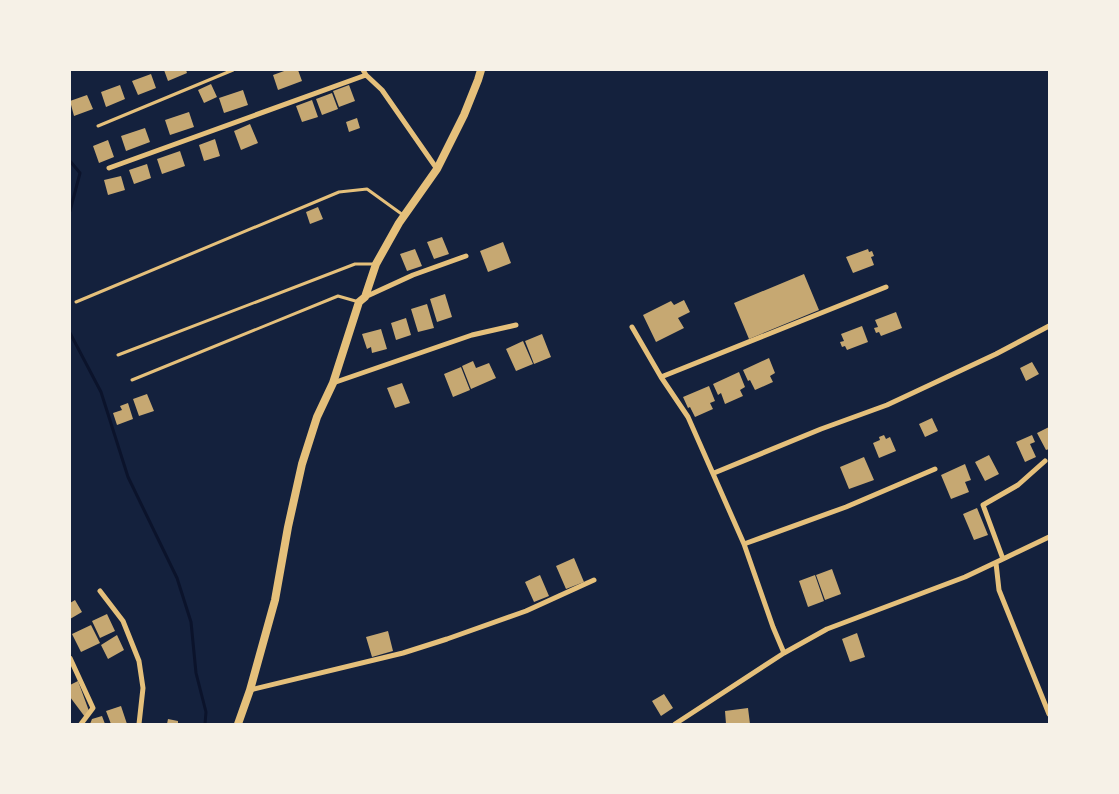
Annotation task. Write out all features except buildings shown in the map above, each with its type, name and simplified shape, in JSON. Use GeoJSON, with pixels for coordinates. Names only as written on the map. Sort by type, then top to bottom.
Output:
{"type":"FeatureCollection","features":[{"type":"Feature","properties":{"kind":"street"},"geometry":{"type":"LineString","coordinates":[[238,724],[250,690],[275,600],[302,464],[317,417],[333,383],[376,264],[404,216],[437,169],[464,115],[481,70]]}},
{"type":"Feature","properties":{"kind":"street"},"geometry":{"type":"LineString","coordinates":[[109,168],[364,72],[382,90],[437,169]]}},
{"type":"Feature","properties":{"kind":"street"},"geometry":{"type":"LineString","coordinates":[[362,300],[414,275],[466,256]]}},
{"type":"Feature","properties":{"kind":"street"},"geometry":{"type":"LineString","coordinates":[[661,377],[886,288]]}},
{"type":"Feature","properties":{"kind":"street"},"geometry":{"type":"LineString","coordinates":[[333,383],[472,335],[516,325]]}},
{"type":"Feature","properties":{"kind":"street"},"geometry":{"type":"LineString","coordinates":[[714,473],[821,429],[887,405],[996,354],[1049,326]]}},
{"type":"Feature","properties":{"kind":"street"},"geometry":{"type":"LineString","coordinates":[[632,327],[661,377],[688,417],[744,544],[784,653]]}},
{"type":"Feature","properties":{"kind":"street"},"geometry":{"type":"LineString","coordinates":[[1004,559],[982,505],[1018,485],[1045,460]]}},
{"type":"Feature","properties":{"kind":"street"},"geometry":{"type":"LineString","coordinates":[[744,544],[846,507],[934,469]]}},
{"type":"Feature","properties":{"kind":"street"},"geometry":{"type":"LineString","coordinates":[[675,724],[784,653],[827,629],[947,584],[1049,537]]}},
{"type":"Feature","properties":{"kind":"street"},"geometry":{"type":"LineString","coordinates":[[996,563],[999,590],[1049,714]]}},
{"type":"Feature","properties":{"kind":"street"},"geometry":{"type":"LineString","coordinates":[[250,690],[403,653],[447,639],[526,611],[594,580]]}},
{"type":"Feature","properties":{"kind":"street"},"geometry":{"type":"LineString","coordinates":[[100,591],[123,621],[139,661],[143,688],[139,724]]}},
{"type":"Feature","properties":{"kind":"street"},"geometry":{"type":"LineString","coordinates":[[70,658],[93,708],[81,724]]}},
{"type":"Feature","properties":{"kind":"lane"},"geometry":{"type":"LineString","coordinates":[[98,126],[232,70]]}},
{"type":"Feature","properties":{"kind":"lane"},"geometry":{"type":"LineString","coordinates":[[76,302],[339,192],[367,189],[404,216]]}},
{"type":"Feature","properties":{"kind":"lane"},"geometry":{"type":"LineString","coordinates":[[118,355],[355,264],[376,264]]}},
{"type":"Feature","properties":{"kind":"lane"},"geometry":{"type":"LineString","coordinates":[[132,380],[338,296],[362,300]]}},
{"type":"Feature","properties":{"kind":"waterway"},"geometry":{"type":"LineString","coordinates":[[70,161],[80,173],[70,211]]}},
{"type":"Feature","properties":{"kind":"waterway"},"geometry":{"type":"LineString","coordinates":[[70,333],[101,392],[128,477],[177,578],[191,622],[196,673],[206,712],[205,724]]}}]}
